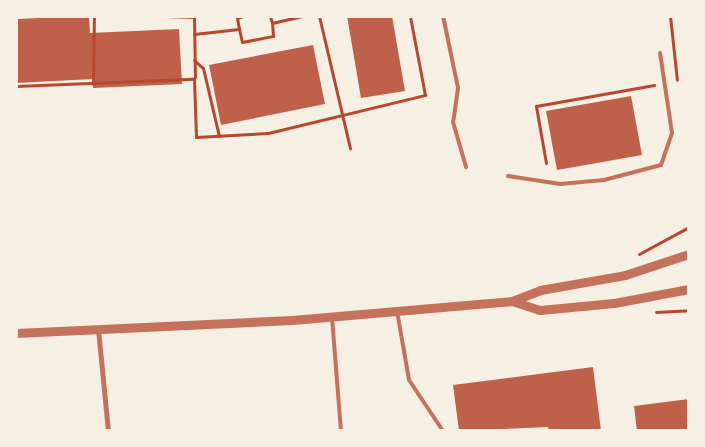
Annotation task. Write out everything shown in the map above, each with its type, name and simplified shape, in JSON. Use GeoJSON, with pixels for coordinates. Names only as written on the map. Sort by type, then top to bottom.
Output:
{"type":"FeatureCollection","features":[{"type":"Feature","properties":{"kind":"street"},"geometry":{"type":"LineString","coordinates":[[16,334],[332,317],[512,301],[540,290],[625,275],[689,254]]}},
{"type":"Feature","properties":{"kind":"street"},"geometry":{"type":"LineString","coordinates":[[512,301],[540,310],[614,304],[689,289]]}},
{"type":"Feature","properties":{"kind":"street"},"geometry":{"type":"LineString","coordinates":[[98,330],[108,431]]}},
{"type":"Feature","properties":{"kind":"lane"},"geometry":{"type":"LineString","coordinates":[[443,16],[458,88],[453,122],[466,167]]}},
{"type":"Feature","properties":{"kind":"lane"},"geometry":{"type":"LineString","coordinates":[[508,176],[560,184],[604,180],[661,165],[672,133],[666,82],[660,53]]}},
{"type":"Feature","properties":{"kind":"lane"},"geometry":{"type":"LineString","coordinates":[[397,311],[409,380],[443,431]]}},
{"type":"Feature","properties":{"kind":"lane"},"geometry":{"type":"LineString","coordinates":[[332,317],[341,431]]}},
{"type":"Feature","properties":{"kind":"path"},"geometry":{"type":"LineString","coordinates":[[94,16],[94,84]]}},
{"type":"Feature","properties":{"kind":"path"},"geometry":{"type":"LineString","coordinates":[[166,16],[194,17],[194,77]]}},
{"type":"Feature","properties":{"kind":"path"},"geometry":{"type":"LineString","coordinates":[[243,16],[237,18],[242,42],[273,36],[270,16]]}},
{"type":"Feature","properties":{"kind":"path"},"geometry":{"type":"LineString","coordinates":[[272,23],[303,16]]}},
{"type":"Feature","properties":{"kind":"path"},"geometry":{"type":"LineString","coordinates":[[319,16],[350,148]]}},
{"type":"Feature","properties":{"kind":"path"},"geometry":{"type":"LineString","coordinates":[[16,86],[194,79],[196,137],[268,133],[425,95],[410,16]]}},
{"type":"Feature","properties":{"kind":"path"},"geometry":{"type":"LineString","coordinates":[[546,163],[536,106],[680,80],[670,16]]}},
{"type":"Feature","properties":{"kind":"path"},"geometry":{"type":"LineString","coordinates":[[194,34],[239,29]]}},
{"type":"Feature","properties":{"kind":"path"},"geometry":{"type":"LineString","coordinates":[[194,60],[203,68],[219,136]]}},
{"type":"Feature","properties":{"kind":"building"},"geometry":{"type":"Polygon","coordinates":[[[89,16],[90,33],[179,29],[182,84],[93,88],[93,79],[16,83],[16,19],[89,16]]]}},
{"type":"Feature","properties":{"kind":"building"},"geometry":{"type":"Polygon","coordinates":[[[347,16],[392,16],[405,91],[361,98],[347,16]]]}},
{"type":"Feature","properties":{"kind":"building"},"geometry":{"type":"Polygon","coordinates":[[[313,45],[325,104],[221,125],[209,65],[313,45]]]}},
{"type":"Feature","properties":{"kind":"building"},"geometry":{"type":"Polygon","coordinates":[[[631,96],[642,155],[557,170],[546,111],[631,96]]]}},
{"type":"Feature","properties":{"kind":"building"},"geometry":{"type":"Polygon","coordinates":[[[593,367],[601,431],[549,431],[548,427],[459,431],[453,385],[593,367]]]}},
{"type":"Feature","properties":{"kind":"building"},"geometry":{"type":"Polygon","coordinates":[[[689,399],[689,431],[637,431],[634,406],[689,399]]]}}]}
